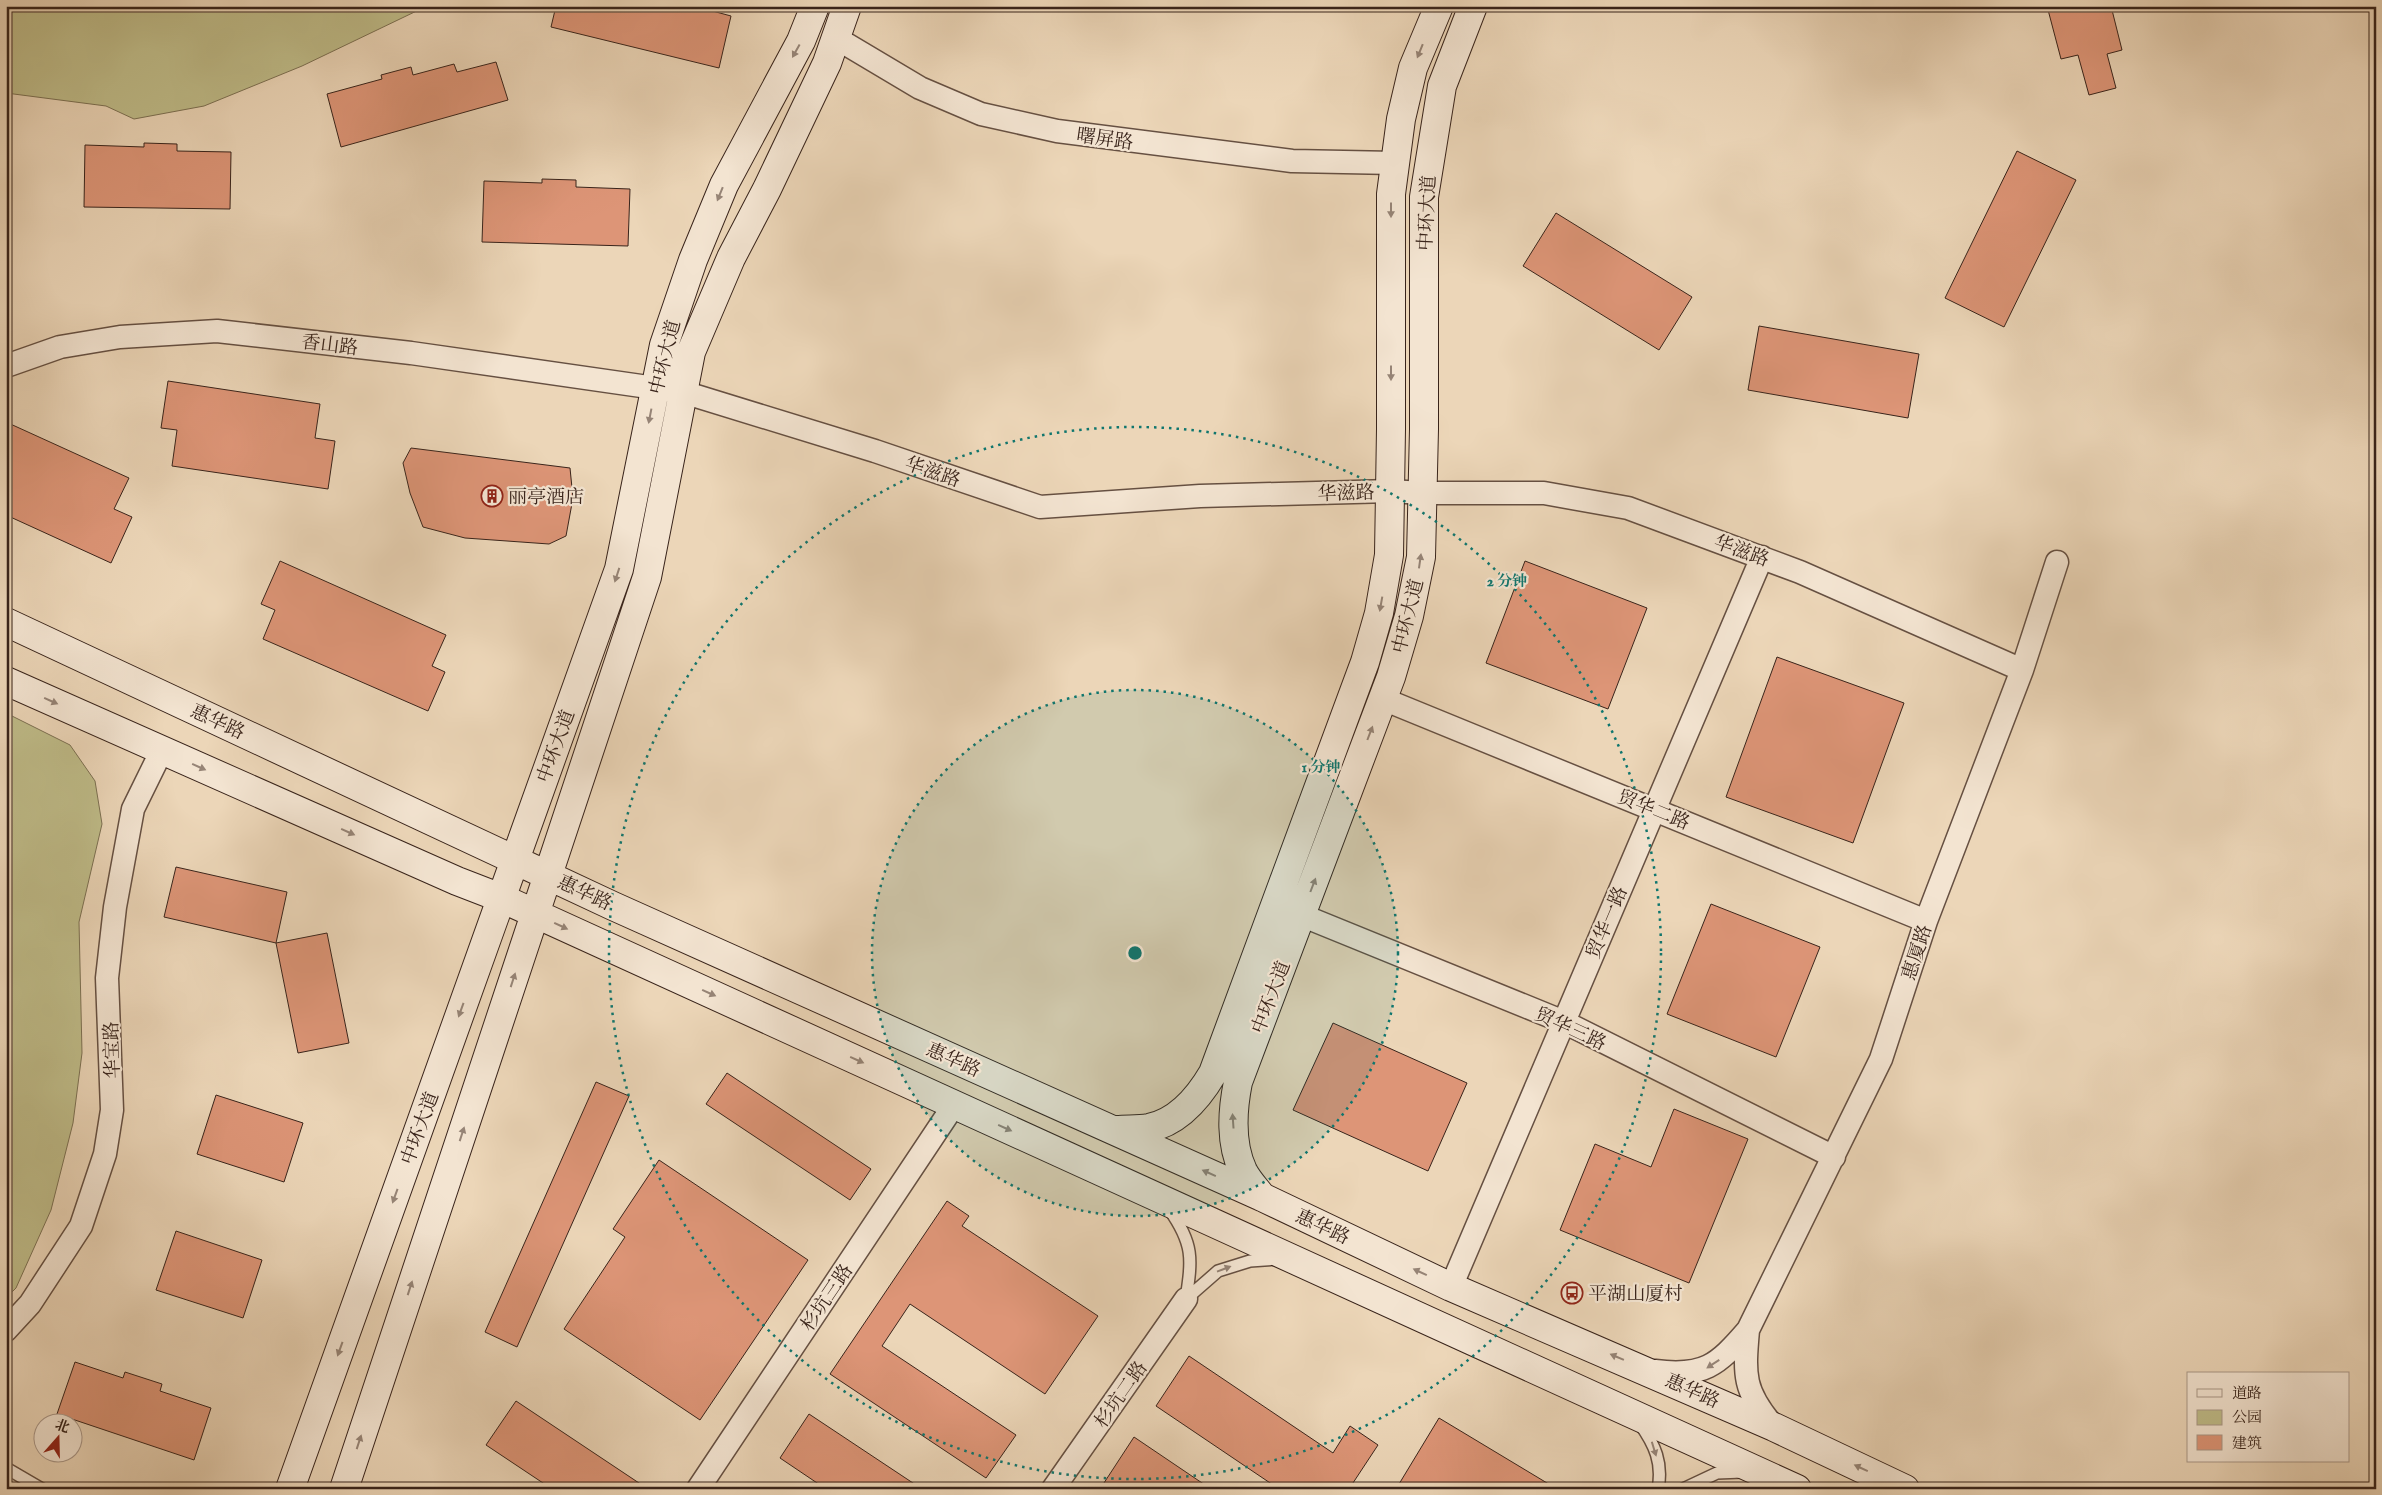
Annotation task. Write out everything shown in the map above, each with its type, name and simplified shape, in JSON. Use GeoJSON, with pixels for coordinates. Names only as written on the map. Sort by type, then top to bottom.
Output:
{"type":"FeatureCollection","features":[{"type":"Feature","properties":{"kind":"street","name":"中环大道"},"geometry":{"type":"LineString","coordinates":[[290,1489],[619,569],[667,336],[693,260],[724,184],[801,41],[815,6]]}},
{"type":"Feature","properties":{"kind":"street","name":"中环大道"},"geometry":{"type":"LineString","coordinates":[[344,1489],[647,577],[691,352],[731,258],[767,189],[827,63],[847,6]]}},
{"type":"Feature","properties":{"kind":"street","name":"中环大道"},"geometry":{"type":"LineString","coordinates":[[1113,1130],[1149,1128],[1176,1116],[1200,1096],[1213,1072],[1365,662],[1379,613],[1389,555],[1391,490],[1391,194],[1401,119],[1413,68],[1439,6]]}},
{"type":"Feature","properties":{"kind":"street","name":"中环大道"},"geometry":{"type":"LineString","coordinates":[[1262,1197],[1244,1172],[1235,1144],[1232,1114],[1238,1082],[1383,699],[1410,616],[1421,557],[1424,197],[1442,86],[1472,6]]}},
{"type":"Feature","properties":{"kind":"street","name":"曙屏路"},"geometry":{"type":"LineString","coordinates":[[836,38],[920,88],[981,114],[1057,131],[1292,161],[1395,163]]}},
{"type":"Feature","properties":{"kind":"street","name":"香山路"},"geometry":{"type":"LineString","coordinates":[[6,366],[60,347],[120,336],[217,330],[410,353],[655,389]]}},
{"type":"Feature","properties":{"kind":"street","name":"华滋路"},"geometry":{"type":"LineString","coordinates":[[655,389],[684,392],[874,451],[1040,507],[1200,496],[1391,490],[1422,494],[1544,492],[1628,508],[1800,572],[2022,670]]}},
{"type":"Feature","properties":{"kind":"street","name":"贸华一路"},"geometry":{"type":"LineString","coordinates":[[1451,1287],[1762,557]]}},
{"type":"Feature","properties":{"kind":"street","name":"惠厦路"},"geometry":{"type":"LineString","coordinates":[[1748,1330],[1881,1059],[1926,921],[2022,670],[2058,562]]}},
{"type":"Feature","properties":{"kind":"street","name":"惠华路"},"geometry":{"type":"LineString","coordinates":[[6,622],[514,860],[1262,1197],[1451,1287],[1649,1371],[1905,1489]]}},
{"type":"Feature","properties":{"kind":"street"},"geometry":{"type":"LineString","coordinates":[[6,681],[457,881],[501,898],[1797,1489]]}},
{"type":"Feature","properties":{"kind":"street","name":"贸华二路"},"geometry":{"type":"LineString","coordinates":[[1383,699],[1926,921]]}},
{"type":"Feature","properties":{"kind":"street","name":"华宝路"},"geometry":{"type":"LineString","coordinates":[[6,1330],[30,1304],[81,1226],[104,1154],[112,1110],[108,978],[115,907],[134,809],[162,750]]}},
{"type":"Feature","properties":{"kind":"street","name":"贸华三路"},"geometry":{"type":"LineString","coordinates":[[1301,915],[1564,1022],[1834,1157]]}},
{"type":"Feature","properties":{"kind":"street","name":"杉坑三路"},"geometry":{"type":"LineString","coordinates":[[698,1489],[954,1105]]}},
{"type":"Feature","properties":{"kind":"street","name":"杉坑二路"},"geometry":{"type":"LineString","coordinates":[[1053,1489],[1186,1299]]}},
{"type":"Feature","properties":{"kind":"street"},"geometry":{"type":"LineString","coordinates":[[1649,1371],[1681,1374],[1707,1368],[1727,1354],[1748,1330]]}},
{"type":"Feature","properties":{"kind":"street"},"geometry":{"type":"LineString","coordinates":[[1748,1330],[1745,1363],[1748,1387],[1758,1409],[1774,1427]]}},
{"type":"Feature","properties":{"kind":"lane"},"geometry":{"type":"LineString","coordinates":[[1162,1200],[1183,1228],[1192,1260],[1186,1299]]}},
{"type":"Feature","properties":{"kind":"lane"},"geometry":{"type":"LineString","coordinates":[[1186,1299],[1218,1271],[1250,1261],[1291,1258]]}},
{"type":"Feature","properties":{"kind":"lane"},"geometry":{"type":"LineString","coordinates":[[1634,1414],[1654,1444],[1660,1475],[1658,1489]]}},
{"type":"Feature","properties":{"kind":"lane"},"geometry":{"type":"LineString","coordinates":[[6,1468],[42,1489]]}},
{"type":"Feature","properties":{"kind":"lane"},"geometry":{"type":"LineString","coordinates":[[1683,1489],[1717,1473],[1760,1472]]}},
{"type":"Feature","properties":{"kind":"green space"},"geometry":{"type":"Polygon","coordinates":[[[6,6],[427,6],[302,66],[204,106],[134,119],[106,106],[6,93],[6,6]]]}},
{"type":"Feature","properties":{"kind":"green space"},"geometry":{"type":"Polygon","coordinates":[[[6,713],[70,745],[95,781],[102,824],[79,922],[82,1053],[73,1123],[51,1210],[16,1288],[6,1298],[6,713]]]}},
{"type":"Feature","properties":{"kind":"building"},"geometry":{"type":"Polygon","coordinates":[[[556,6],[694,6],[731,16],[719,68],[551,27],[556,6]]]}},
{"type":"Feature","properties":{"kind":"building"},"geometry":{"type":"Polygon","coordinates":[[[2047,6],[2111,6],[2122,50],[2107,54],[2116,88],[2089,95],[2078,55],[2061,59],[2047,6]]]}},
{"type":"Feature","properties":{"kind":"building"},"geometry":{"type":"Polygon","coordinates":[[[496,62],[508,100],[341,147],[327,94],[382,79],[381,75],[411,67],[413,75],[454,64],[457,72],[496,62]]]}},
{"type":"Feature","properties":{"kind":"building"},"geometry":{"type":"Polygon","coordinates":[[[144,143],[177,144],[177,151],[231,152],[230,209],[84,207],[85,145],[144,147],[144,143]]]}},
{"type":"Feature","properties":{"kind":"building"},"geometry":{"type":"Polygon","coordinates":[[[2017,151],[2076,180],[2004,327],[1945,298],[2017,151]]]}},
{"type":"Feature","properties":{"kind":"building"},"geometry":{"type":"Polygon","coordinates":[[[542,179],[576,180],[576,187],[630,189],[628,246],[482,242],[484,181],[542,183],[542,179]]]}},
{"type":"Feature","properties":{"kind":"building"},"geometry":{"type":"Polygon","coordinates":[[[1556,213],[1692,297],[1659,350],[1523,266],[1556,213]]]}},
{"type":"Feature","properties":{"kind":"building"},"geometry":{"type":"Polygon","coordinates":[[[1759,326],[1919,354],[1908,418],[1748,390],[1759,326]]]}},
{"type":"Feature","properties":{"kind":"building"},"geometry":{"type":"Polygon","coordinates":[[[168,381],[320,404],[315,438],[335,441],[328,489],[172,466],[177,430],[161,428],[168,381]]]}},
{"type":"Feature","properties":{"kind":"building"},"geometry":{"type":"Polygon","coordinates":[[[6,422],[129,478],[114,509],[132,517],[111,563],[6,515],[6,422]]]}},
{"type":"Feature","properties":{"kind":"building","name":"丽亭酒店"},"geometry":{"type":"Polygon","coordinates":[[[411,448],[570,468],[573,498],[566,536],[549,544],[465,538],[423,527],[410,493],[403,463],[411,448]]]}},
{"type":"Feature","properties":{"kind":"building"},"geometry":{"type":"Polygon","coordinates":[[[280,561],[446,635],[432,666],[445,672],[428,711],[263,639],[275,610],[261,604],[280,561]]]}},
{"type":"Feature","properties":{"kind":"building"},"geometry":{"type":"Polygon","coordinates":[[[1525,561],[1647,608],[1608,709],[1486,663],[1525,561]]]}},
{"type":"Feature","properties":{"kind":"building"},"geometry":{"type":"Polygon","coordinates":[[[1777,657],[1904,703],[1853,843],[1726,797],[1777,657]]]}},
{"type":"Feature","properties":{"kind":"building"},"geometry":{"type":"Polygon","coordinates":[[[176,867],[287,892],[276,943],[164,917],[176,867]]]}},
{"type":"Feature","properties":{"kind":"building"},"geometry":{"type":"Polygon","coordinates":[[[1711,904],[1820,947],[1776,1057],[1667,1014],[1711,904]]]}},
{"type":"Feature","properties":{"kind":"building"},"geometry":{"type":"Polygon","coordinates":[[[327,933],[349,1043],[298,1053],[276,943],[327,933]]]}},
{"type":"Feature","properties":{"kind":"building"},"geometry":{"type":"Polygon","coordinates":[[[1333,1023],[1467,1083],[1428,1171],[1293,1110],[1333,1023]]]}},
{"type":"Feature","properties":{"kind":"building"},"geometry":{"type":"Polygon","coordinates":[[[727,1073],[871,1169],[850,1200],[706,1104],[727,1073]]]}},
{"type":"Feature","properties":{"kind":"building"},"geometry":{"type":"Polygon","coordinates":[[[596,1082],[629,1096],[517,1347],[485,1332],[596,1082]]]}},
{"type":"Feature","properties":{"kind":"building"},"geometry":{"type":"Polygon","coordinates":[[[216,1095],[303,1123],[284,1182],[197,1154],[216,1095]]]}},
{"type":"Feature","properties":{"kind":"building"},"geometry":{"type":"Polygon","coordinates":[[[1674,1109],[1748,1139],[1689,1283],[1560,1230],[1595,1144],[1651,1167],[1674,1109]]]}},
{"type":"Feature","properties":{"kind":"building"},"geometry":{"type":"Polygon","coordinates":[[[659,1160],[808,1260],[700,1420],[564,1329],[625,1237],[613,1229],[659,1160]]]}},
{"type":"Feature","properties":{"kind":"building"},"geometry":{"type":"Polygon","coordinates":[[[947,1201],[969,1216],[962,1226],[1098,1316],[1045,1394],[910,1304],[882,1346],[1016,1435],[986,1478],[830,1374],[947,1201]]]}},
{"type":"Feature","properties":{"kind":"building"},"geometry":{"type":"Polygon","coordinates":[[[176,1231],[262,1260],[243,1318],[156,1290],[176,1231]]]}},
{"type":"Feature","properties":{"kind":"building"},"geometry":{"type":"Polygon","coordinates":[[[1189,1356],[1333,1453],[1350,1426],[1378,1445],[1349,1489],[1279,1489],[1156,1406],[1189,1356]]]}},
{"type":"Feature","properties":{"kind":"building"},"geometry":{"type":"Polygon","coordinates":[[[75,1362],[123,1378],[125,1372],[162,1384],[160,1391],[211,1408],[194,1460],[82,1422],[82,1412],[58,1412],[75,1362]]]}},
{"type":"Feature","properties":{"kind":"building"},"geometry":{"type":"Polygon","coordinates":[[[516,1401],[648,1489],[552,1489],[486,1445],[516,1401]]]}},
{"type":"Feature","properties":{"kind":"building"},"geometry":{"type":"Polygon","coordinates":[[[809,1414],[922,1489],[826,1489],[780,1458],[809,1414]]]}},
{"type":"Feature","properties":{"kind":"building"},"geometry":{"type":"Polygon","coordinates":[[[1439,1418],[1557,1489],[1396,1489],[1439,1418]]]}},
{"type":"Feature","properties":{"kind":"building"},"geometry":{"type":"Polygon","coordinates":[[[1134,1437],[1211,1489],[1100,1489],[1134,1437]]]}},
{"type":"Feature","properties":{"kind":"place","name":"丽亭酒店"},"geometry":{"type":"Point","coordinates":[492,496]}},
{"type":"Feature","properties":{"kind":"place","name":"平湖山厦村"},"geometry":{"type":"Point","coordinates":[1572,1293]}}]}
